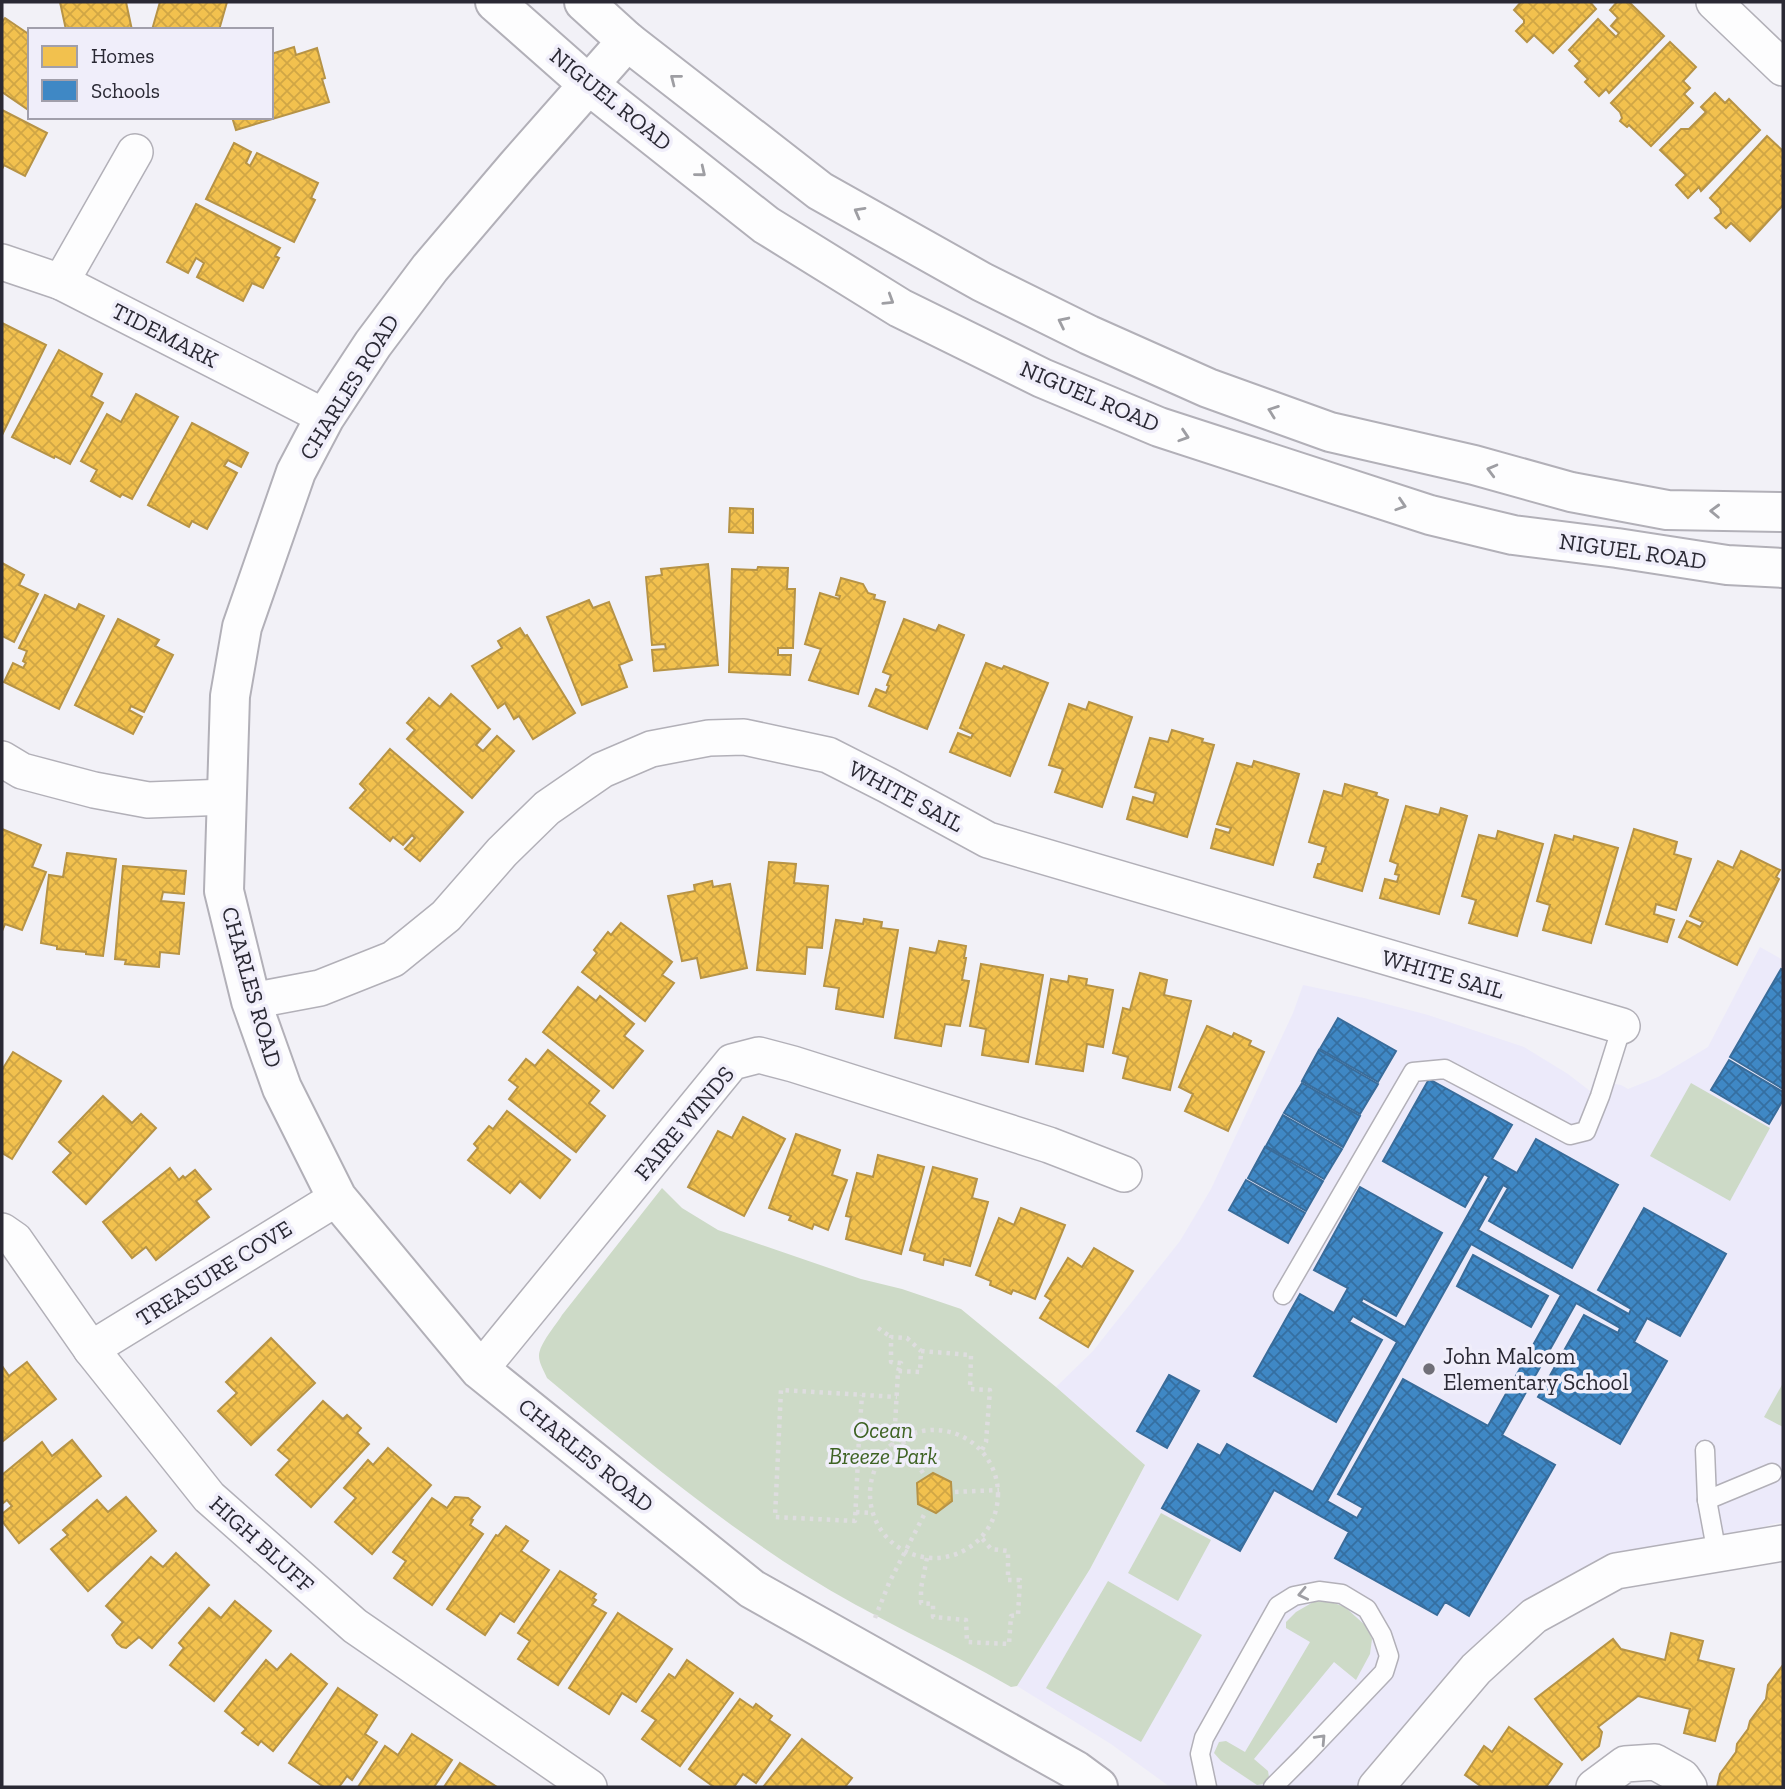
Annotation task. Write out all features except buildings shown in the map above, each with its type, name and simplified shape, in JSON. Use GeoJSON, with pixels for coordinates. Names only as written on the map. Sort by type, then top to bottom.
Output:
{"type":"FeatureCollection","features":[{"type":"Feature","properties":{"kind":"main road","name":"NIGUEL ROAD"},"geometry":{"type":"LineString","coordinates":[[495,2],[589,85],[766,225],[900,308],[1042,378],[1158,427],[1430,515],[1513,535],[1727,565],[1783,568]]}},
{"type":"Feature","properties":{"kind":"main road","name":"NIGUEL ROAD"},"geometry":{"type":"LineString","coordinates":[[584,2],[627,41],[820,191],[982,282],[1089,335],[1208,388],[1330,432],[1474,465],[1571,492],[1667,510],[1783,512]]}},
{"type":"Feature","properties":{"kind":"main road","name":"CHARLES ROAD"},"geometry":{"type":"LineString","coordinates":[[627,41],[430,268],[373,344],[326,417],[296,472],[242,627],[230,696],[224,891],[251,1001],[282,1087],[337,1198],[480,1370],[752,1589],[1075,1770],[1098,1787]]}},
{"type":"Feature","properties":{"kind":"street"},"geometry":{"type":"LineString","coordinates":[[1714,2],[1782,63]]}},
{"type":"Feature","properties":{"kind":"street"},"geometry":{"type":"LineString","coordinates":[[61,282],[135,152]]}},
{"type":"Feature","properties":{"kind":"street","name":"TIDEMARK"},"geometry":{"type":"LineString","coordinates":[[2,262],[61,282],[326,417]]}},
{"type":"Feature","properties":{"kind":"street","name":"WHITE SAIL"},"geometry":{"type":"LineString","coordinates":[[251,1001],[320,988],[393,959],[446,916],[502,852],[547,808],[602,770],[651,749],[709,738],[744,737],[828,755],[988,840],[1622,1026]]}},
{"type":"Feature","properties":{"kind":"street"},"geometry":{"type":"LineString","coordinates":[[2,759],[22,771],[94,790],[148,800],[227,797]]}},
{"type":"Feature","properties":{"kind":"street","name":"FAIRE WINDS"},"geometry":{"type":"LineString","coordinates":[[480,1370],[732,1062],[760,1055],[793,1064],[1049,1145],[1124,1174]]}},
{"type":"Feature","properties":{"kind":"street","name":"TREASURE COVE"},"geometry":{"type":"LineString","coordinates":[[91,1349],[337,1198]]}},
{"type":"Feature","properties":{"kind":"street","name":"HIGH BLUFF"},"geometry":{"type":"LineString","coordinates":[[2,1231],[15,1240],[91,1349],[209,1497],[355,1626],[589,1787]]}},
{"type":"Feature","properties":{"kind":"street"},"geometry":{"type":"LineString","coordinates":[[1377,1787],[1476,1669],[1534,1616],[1616,1570],[1783,1543]]}},
{"type":"Feature","properties":{"kind":"street"},"geometry":{"type":"LineString","coordinates":[[1594,1787],[1625,1764],[1654,1762],[1682,1777],[1689,1787]]}},
{"type":"Feature","properties":{"kind":"lane"},"geometry":{"type":"LineString","coordinates":[[1283,1295],[1413,1072],[1445,1069],[1570,1135],[1586,1131],[1622,1026]]}},
{"type":"Feature","properties":{"kind":"lane"},"geometry":{"type":"LineString","coordinates":[[1705,1450],[1707,1500],[1717,1554]]}},
{"type":"Feature","properties":{"kind":"lane"},"geometry":{"type":"LineString","coordinates":[[1707,1500],[1772,1473]]}},
{"type":"Feature","properties":{"kind":"lane"},"geometry":{"type":"LineString","coordinates":[[1207,1787],[1200,1754],[1203,1738],[1278,1606],[1294,1596],[1319,1591],[1342,1594],[1367,1609],[1382,1635],[1389,1656],[1384,1672],[1273,1787]]}},
{"type":"Feature","properties":{"kind":"path"},"geometry":{"type":"LineString","coordinates":[[878,1328],[891,1337],[907,1338],[921,1351],[971,1354],[970,1389],[990,1390],[986,1442],[982,1450]]}},
{"type":"Feature","properties":{"kind":"path"},"geometry":{"type":"LineString","coordinates":[[891,1337],[891,1362],[901,1363],[898,1371],[895,1426],[923,1474]]}},
{"type":"Feature","properties":{"kind":"path"},"geometry":{"type":"LineString","coordinates":[[898,1371],[920,1372],[921,1351]]}},
{"type":"Feature","properties":{"kind":"path"},"geometry":{"type":"LineString","coordinates":[[862,1395],[855,1521],[775,1517],[781,1390],[897,1397]]}},
{"type":"Feature","properties":{"kind":"path"},"geometry":{"type":"LineString","coordinates":[[943,1429],[964,1436],[982,1450],[993,1469],[999,1490],[996,1513],[986,1532],[970,1548],[949,1556],[927,1558],[905,1552],[889,1540],[877,1524],[873,1513],[870,1485],[876,1465],[888,1449],[901,1439],[923,1430],[943,1429]]}},
{"type":"Feature","properties":{"kind":"path"},"geometry":{"type":"LineString","coordinates":[[859,1438],[885,1438],[892,1446]]}},
{"type":"Feature","properties":{"kind":"path"},"geometry":{"type":"LineString","coordinates":[[955,1492],[999,1490]]}},
{"type":"Feature","properties":{"kind":"path"},"geometry":{"type":"LineString","coordinates":[[856,1512],[873,1513]]}},
{"type":"Feature","properties":{"kind":"path"},"geometry":{"type":"LineString","coordinates":[[875,1618],[889,1583],[925,1513]]}},
{"type":"Feature","properties":{"kind":"path"},"geometry":{"type":"LineString","coordinates":[[927,1558],[920,1603],[933,1604],[933,1618],[966,1620],[967,1642],[1009,1644],[1011,1616],[1018,1615],[1020,1580],[1008,1580],[1008,1551],[991,1549],[981,1537]]}},
{"type":"Feature","properties":{"kind":"shaded area","name":"John Malcom Elementary School"},"geometry":{"type":"Polygon","coordinates":[[[1760,947],[1783,960],[1783,1522],[1739,1535],[1682,1542],[1605,1562],[1479,1648],[1358,1787],[1170,1787],[1111,1744],[1017,1686],[1090,1569],[1145,1465],[1056,1387],[1093,1351],[1180,1241],[1211,1189],[1293,1013],[1303,985],[1428,1015],[1524,1047],[1590,1091],[1594,1078],[1628,1089],[1658,1077],[1708,1047],[1760,947]]]}},
{"type":"Feature","properties":{"kind":"green space"},"geometry":{"type":"Polygon","coordinates":[[[1691,1083],[1770,1128],[1730,1201],[1650,1156],[1691,1083]]]}},
{"type":"Feature","properties":{"kind":"green space","name":"Ocean Breeze Park"},"geometry":{"type":"Polygon","coordinates":[[[662,1188],[682,1208],[718,1230],[861,1279],[902,1289],[961,1309],[1145,1465],[1090,1569],[1017,1686],[1011,1687],[856,1605],[771,1553],[673,1481],[547,1378],[539,1356],[545,1340],[662,1188]]]}},
{"type":"Feature","properties":{"kind":"green space"},"geometry":{"type":"Polygon","coordinates":[[[1783,1383],[1783,1427],[1764,1417],[1783,1383]]]}},
{"type":"Feature","properties":{"kind":"green space"},"geometry":{"type":"Polygon","coordinates":[[[1161,1513],[1211,1540],[1178,1601],[1128,1573],[1161,1513]]]}},
{"type":"Feature","properties":{"kind":"green space"},"geometry":{"type":"Polygon","coordinates":[[[1108,1581],[1202,1635],[1141,1742],[1046,1688],[1108,1581]]]}},
{"type":"Feature","properties":{"kind":"green space"},"geometry":{"type":"Polygon","coordinates":[[[1315,1601],[1331,1602],[1345,1607],[1366,1626],[1372,1639],[1370,1654],[1356,1680],[1334,1662],[1254,1759],[1268,1771],[1269,1777],[1264,1784],[1257,1785],[1221,1761],[1214,1753],[1219,1742],[1226,1741],[1245,1752],[1310,1642],[1286,1628],[1286,1622],[1296,1612],[1315,1601]]]}},
{"type":"Feature","properties":{"kind":"place","name":"John Malcom Elementary School"},"geometry":{"type":"Point","coordinates":[1429,1369]}}]}
